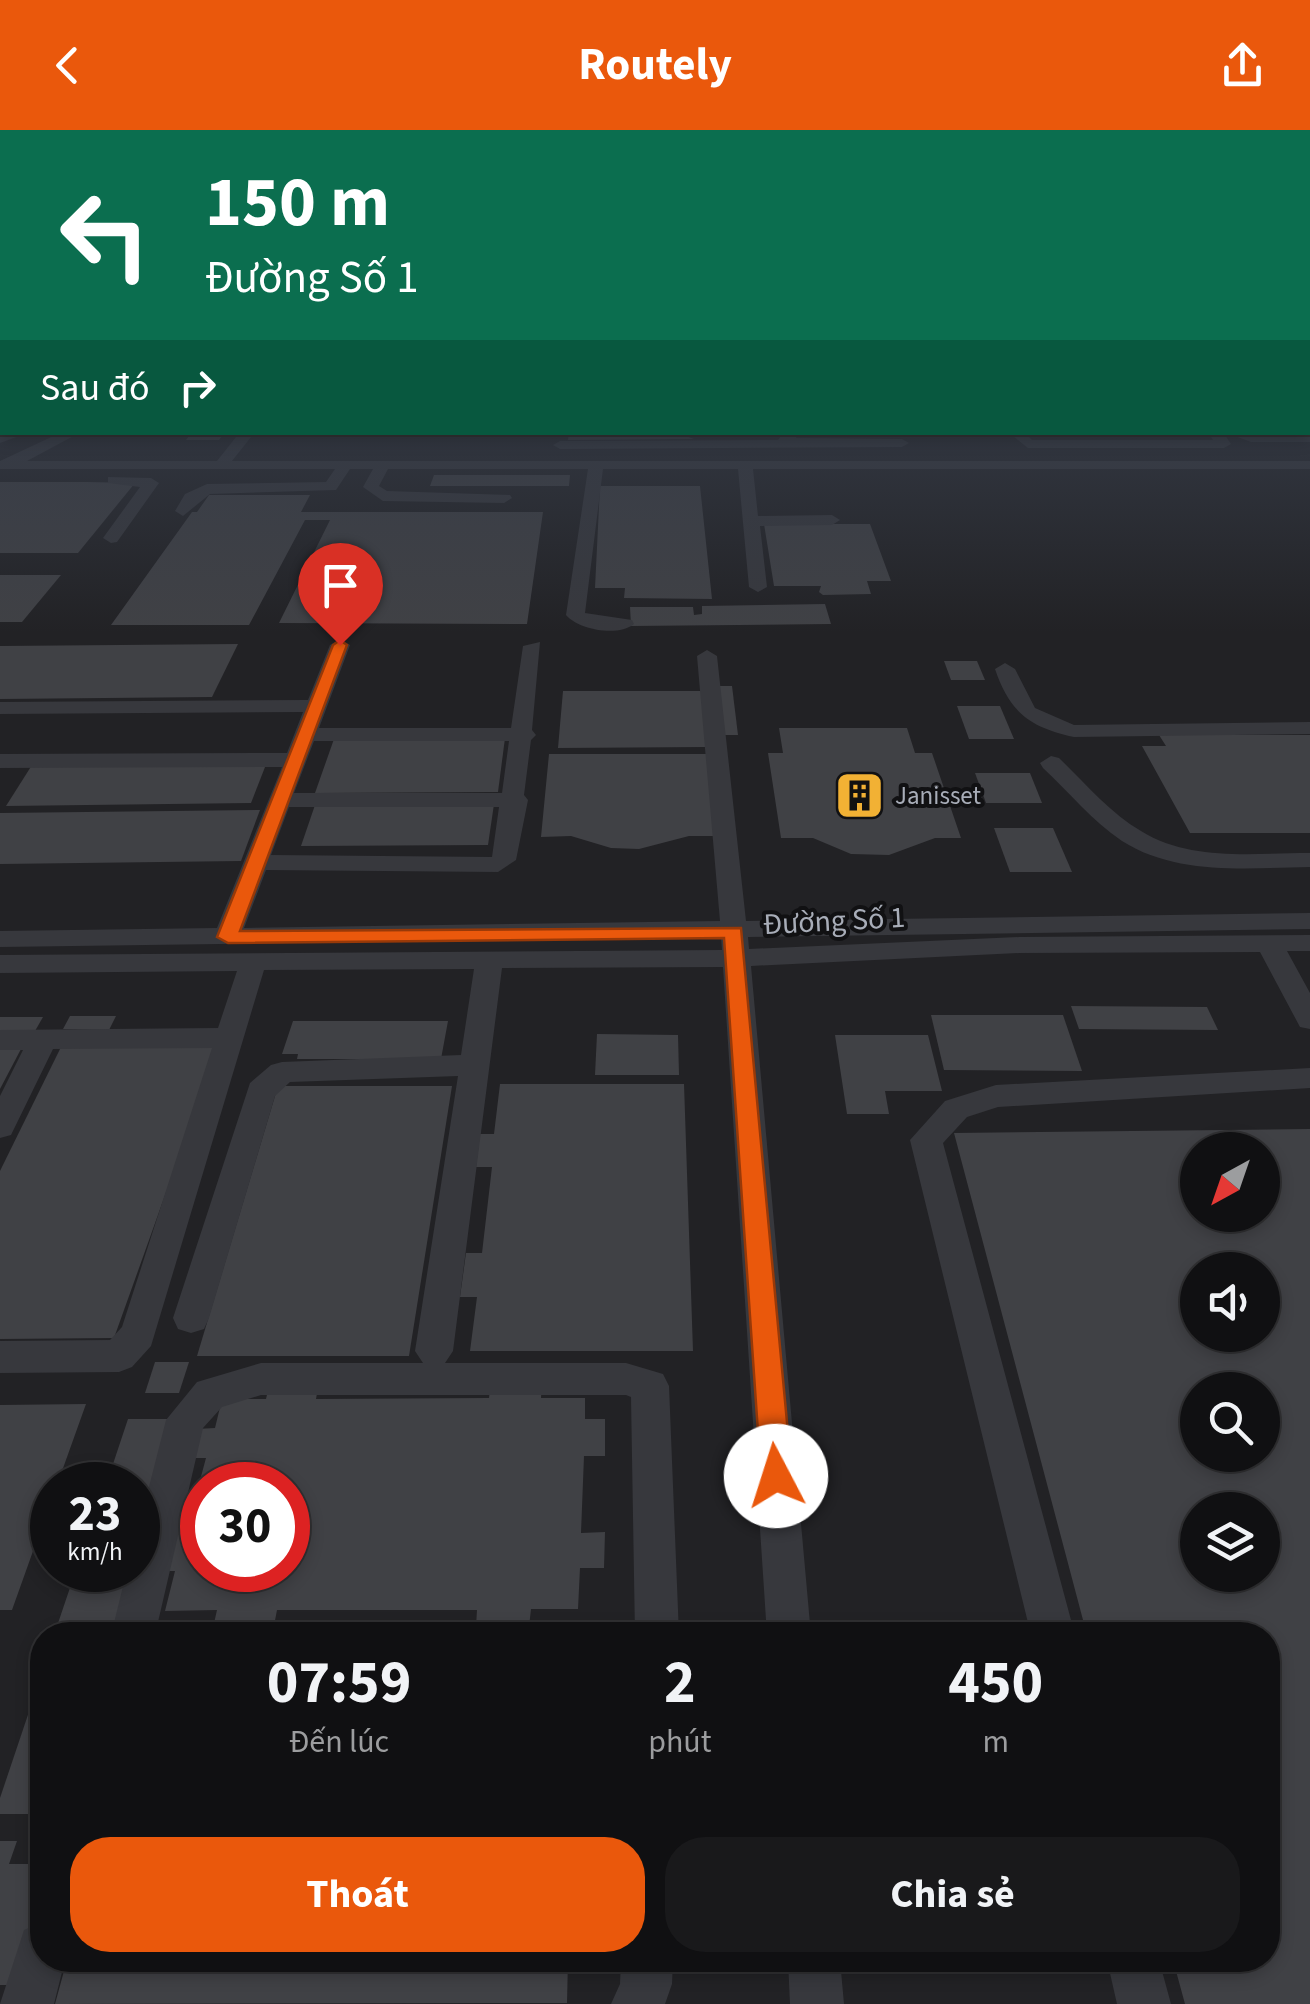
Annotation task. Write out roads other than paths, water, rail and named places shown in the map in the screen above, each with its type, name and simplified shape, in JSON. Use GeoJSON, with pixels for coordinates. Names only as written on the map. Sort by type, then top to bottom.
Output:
{"type":"FeatureCollection","features":[{"type":"Feature","properties":{"kind":"street"},"geometry":{"type":"LineString","coordinates":[[3,470],[26,457]]}},
{"type":"Feature","properties":{"kind":"street"},"geometry":{"type":"LineString","coordinates":[[221,465],[227,457]]}},
{"type":"Feature","properties":{"kind":"street"},"geometry":{"type":"LineString","coordinates":[[1155,457],[1161,466]]}},
{"type":"Feature","properties":{"kind":"street"},"geometry":{"type":"LineString","coordinates":[[331,486],[346,465]]}},
{"type":"Feature","properties":{"kind":"street"},"geometry":{"type":"LineString","coordinates":[[3,470],[384,465],[595,474],[746,474],[1310,465]]}},
{"type":"Feature","properties":{"kind":"street"},"geometry":{"type":"LineString","coordinates":[[371,488],[384,465]]}},
{"type":"Feature","properties":{"kind":"street"},"geometry":{"type":"LineString","coordinates":[[3,470],[151,484],[111,538]]}},
{"type":"Feature","properties":{"kind":"street"},"geometry":{"type":"LineString","coordinates":[[595,474],[668,482]]}},
{"type":"Feature","properties":{"kind":"street"},"geometry":{"type":"LineString","coordinates":[[595,474],[574,615],[584,622],[625,624]]}},
{"type":"Feature","properties":{"kind":"street"},"geometry":{"type":"LineString","coordinates":[[746,474],[816,483]]}},
{"type":"Feature","properties":{"kind":"street"},"geometry":{"type":"LineString","coordinates":[[746,474],[758,587]]}},
{"type":"Feature","properties":{"kind":"street"},"geometry":{"type":"LineString","coordinates":[[183,511],[191,497],[207,489],[371,488]]}},
{"type":"Feature","properties":{"kind":"street"},"geometry":{"type":"LineString","coordinates":[[371,488],[374,493],[396,498],[504,498]]}},
{"type":"Feature","properties":{"kind":"street"},"geometry":{"type":"LineString","coordinates":[[752,521],[832,520]]}},
{"type":"Feature","properties":{"kind":"street"},"geometry":{"type":"LineString","coordinates":[[228,937],[340,645]]}},
{"type":"Feature","properties":{"kind":"street"},"geometry":{"type":"LineString","coordinates":[[256,862],[498,865],[507,856],[534,646]]}},
{"type":"Feature","properties":{"kind":"street"},"geometry":{"type":"LineString","coordinates":[[707,656],[735,945],[787,1622]]}},
{"type":"Feature","properties":{"kind":"street"},"geometry":{"type":"LineString","coordinates":[[1006,669],[1017,705],[1042,724],[1074,731],[1310,728]]}},
{"type":"Feature","properties":{"kind":"street"},"geometry":{"type":"LineString","coordinates":[[0,708],[316,706]]}},
{"type":"Feature","properties":{"kind":"street"},"geometry":{"type":"LineString","coordinates":[[306,734],[525,735]]}},
{"type":"Feature","properties":{"kind":"street"},"geometry":{"type":"LineString","coordinates":[[0,761],[296,760]]}},
{"type":"Feature","properties":{"kind":"street"},"geometry":{"type":"LineString","coordinates":[[1051,763],[1132,836],[1171,854],[1208,861],[1310,860]]}},
{"type":"Feature","properties":{"kind":"street"},"geometry":{"type":"LineString","coordinates":[[280,800],[516,800]]}},
{"type":"Feature","properties":{"kind":"street","name":"Đường Số 1"},"geometry":{"type":"LineString","coordinates":[[0,964],[489,960],[1012,923],[1310,921]]}},
{"type":"Feature","properties":{"kind":"street","name":"Đường Số 1"},"geometry":{"type":"LineString","coordinates":[[0,939],[228,937],[735,945],[1310,944]]}},
{"type":"Feature","properties":{"kind":"street"},"geometry":{"type":"LineString","coordinates":[[1270,944],[1310,1020]]}},
{"type":"Feature","properties":{"kind":"street"},"geometry":{"type":"LineString","coordinates":[[434,1352],[489,960]]}},
{"type":"Feature","properties":{"kind":"street"},"geometry":{"type":"LineString","coordinates":[[0,1357],[119,1356],[131,1346],[138,1335],[253,962]]}},
{"type":"Feature","properties":{"kind":"street"},"geometry":{"type":"LineString","coordinates":[[0,1040],[230,1038]]}},
{"type":"Feature","properties":{"kind":"street"},"geometry":{"type":"LineString","coordinates":[[0,1127],[43,1040]]}},
{"type":"Feature","properties":{"kind":"street"},"geometry":{"type":"LineString","coordinates":[[190,1318],[261,1091],[269,1080],[282,1072],[474,1065]]}},
{"type":"Feature","properties":{"kind":"street"},"geometry":{"type":"LineString","coordinates":[[1049,1622],[926,1140],[956,1109],[996,1096],[1310,1078]]}},
{"type":"Feature","properties":{"kind":"street"},"geometry":{"type":"LineString","coordinates":[[136,1622],[185,1420],[210,1394],[261,1379],[608,1379],[650,1386],[654,1404],[657,1622]]}},
{"type":"Feature","properties":{"kind":"street"},"geometry":{"type":"LineString","coordinates":[[27,2004],[36,1972]]}},
{"type":"Feature","properties":{"kind":"street"},"geometry":{"type":"LineString","coordinates":[[638,2004],[646,1972]]}},
{"type":"Feature","properties":{"kind":"street"},"geometry":{"type":"LineString","coordinates":[[815,1972],[817,2004]]}},
{"type":"Feature","properties":{"kind":"street"},"geometry":{"type":"LineString","coordinates":[[1136,1972],[1144,2004]]}},
{"type":"Feature","properties":{"kind":"place","name":"Janisset"},"geometry":{"type":"Point","coordinates":[860,796]}}]}
